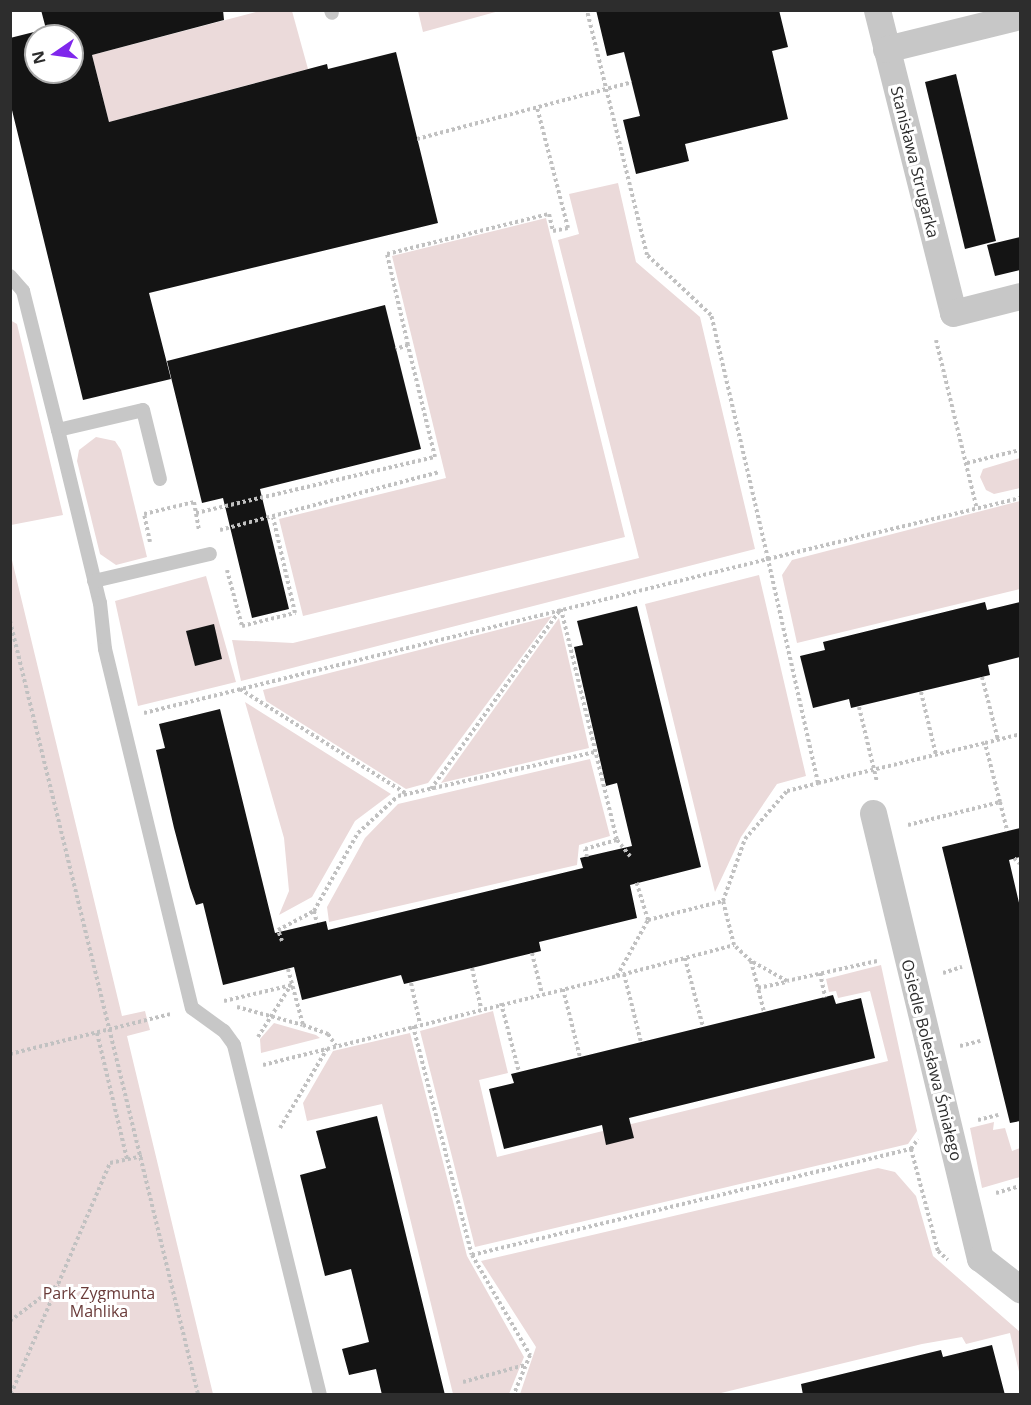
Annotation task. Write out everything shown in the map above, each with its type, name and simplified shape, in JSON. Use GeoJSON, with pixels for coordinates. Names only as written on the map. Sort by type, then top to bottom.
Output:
{"type":"FeatureCollection","features":[{"type":"Feature","properties":{"kind":"street","name":"Stanisława Strugarka"},"geometry":{"type":"LineString","coordinates":[[877,10],[953,313],[1020,296]]}},
{"type":"Feature","properties":{"kind":"street"},"geometry":{"type":"LineString","coordinates":[[886,49],[1012,18]]}},
{"type":"Feature","properties":{"kind":"street","name":"Osiedle Bolesława Śmiałego"},"geometry":{"type":"LineString","coordinates":[[876,822],[980,1258],[1020,1289]]}},
{"type":"Feature","properties":{"kind":"lane"},"geometry":{"type":"LineString","coordinates":[[10,276],[23,291],[58,430],[94,581],[105,649],[192,1008],[224,1031],[234,1045],[320,1395]]}},
{"type":"Feature","properties":{"kind":"lane"},"geometry":{"type":"LineString","coordinates":[[58,430],[143,410],[160,479]]}},
{"type":"Feature","properties":{"kind":"lane"},"geometry":{"type":"LineString","coordinates":[[94,581],[212,554]]}},
{"type":"Feature","properties":{"kind":"path"},"geometry":{"type":"LineString","coordinates":[[586,10],[647,255],[711,315],[818,783]]}},
{"type":"Feature","properties":{"kind":"path"},"geometry":{"type":"LineString","coordinates":[[417,139],[632,82]]}},
{"type":"Feature","properties":{"kind":"path"},"geometry":{"type":"LineString","coordinates":[[196,513],[435,458],[387,254],[549,214],[553,231],[568,228],[537,107]]}},
{"type":"Feature","properties":{"kind":"path"},"geometry":{"type":"LineString","coordinates":[[396,349],[408,345]]}},
{"type":"Feature","properties":{"kind":"path"},"geometry":{"type":"LineString","coordinates":[[967,463],[1020,450]]}},
{"type":"Feature","properties":{"kind":"path"},"geometry":{"type":"LineString","coordinates":[[212,554],[217,531],[439,472]]}},
{"type":"Feature","properties":{"kind":"path"},"geometry":{"type":"LineString","coordinates":[[139,714],[1020,498]]}},
{"type":"Feature","properties":{"kind":"path"},"geometry":{"type":"LineString","coordinates":[[156,566],[144,514],[194,502],[196,513],[242,626],[295,614],[273,517]]}},
{"type":"Feature","properties":{"kind":"path"},"geometry":{"type":"LineString","coordinates":[[561,609],[616,840],[630,856]]}},
{"type":"Feature","properties":{"kind":"path"},"geometry":{"type":"LineString","coordinates":[[431,789],[561,609]]}},
{"type":"Feature","properties":{"kind":"path"},"geometry":{"type":"LineString","coordinates":[[10,621],[142,1156],[198,1394],[191,1395]]}},
{"type":"Feature","properties":{"kind":"path"},"geometry":{"type":"LineString","coordinates":[[982,677],[998,740]]}},
{"type":"Feature","properties":{"kind":"path"},"geometry":{"type":"LineString","coordinates":[[240,689],[407,794]]}},
{"type":"Feature","properties":{"kind":"path"},"geometry":{"type":"LineString","coordinates":[[921,692],[936,755]]}},
{"type":"Feature","properties":{"kind":"path"},"geometry":{"type":"LineString","coordinates":[[787,981],[751,961],[734,945],[723,901],[745,839],[787,791],[1020,734]]}},
{"type":"Feature","properties":{"kind":"path"},"geometry":{"type":"LineString","coordinates":[[986,743],[1007,831]]}},
{"type":"Feature","properties":{"kind":"path"},"geometry":{"type":"LineString","coordinates":[[282,941],[278,930],[314,911],[358,833],[398,796],[595,752]]}},
{"type":"Feature","properties":{"kind":"path"},"geometry":{"type":"LineString","coordinates":[[876,822],[1000,802]]}},
{"type":"Feature","properties":{"kind":"path"},"geometry":{"type":"LineString","coordinates":[[587,857],[585,849],[616,840]]}},
{"type":"Feature","properties":{"kind":"path"},"geometry":{"type":"LineString","coordinates":[[1010,865],[1017,862]]}},
{"type":"Feature","properties":{"kind":"path"},"geometry":{"type":"LineString","coordinates":[[617,976],[648,920],[637,883]]}},
{"type":"Feature","properties":{"kind":"path"},"geometry":{"type":"LineString","coordinates":[[648,920],[723,901]]}},
{"type":"Feature","properties":{"kind":"path"},"geometry":{"type":"LineString","coordinates":[[314,911],[317,923]]}},
{"type":"Feature","properties":{"kind":"path"},"geometry":{"type":"LineString","coordinates":[[259,1066],[734,945]]}},
{"type":"Feature","properties":{"kind":"path"},"geometry":{"type":"LineString","coordinates":[[532,953],[542,994]]}},
{"type":"Feature","properties":{"kind":"path"},"geometry":{"type":"LineString","coordinates":[[685,958],[703,1027]]}},
{"type":"Feature","properties":{"kind":"path"},"geometry":{"type":"LineString","coordinates":[[758,988],[886,958]]}},
{"type":"Feature","properties":{"kind":"path"},"geometry":{"type":"LineString","coordinates":[[751,961],[764,1012]]}},
{"type":"Feature","properties":{"kind":"path"},"geometry":{"type":"LineString","coordinates":[[472,968],[481,1008]]}},
{"type":"Feature","properties":{"kind":"path"},"geometry":{"type":"LineString","coordinates":[[288,969],[303,1025]]}},
{"type":"Feature","properties":{"kind":"path"},"geometry":{"type":"LineString","coordinates":[[820,973],[825,997]]}},
{"type":"Feature","properties":{"kind":"path"},"geometry":{"type":"LineString","coordinates":[[624,974],[641,1042]]}},
{"type":"Feature","properties":{"kind":"path"},"geometry":{"type":"LineString","coordinates":[[411,983],[420,1024]]}},
{"type":"Feature","properties":{"kind":"path"},"geometry":{"type":"LineString","coordinates":[[10,1054],[292,985]]}},
{"type":"Feature","properties":{"kind":"path"},"geometry":{"type":"LineString","coordinates":[[250,1036],[253,1043],[292,985]]}},
{"type":"Feature","properties":{"kind":"path"},"geometry":{"type":"LineString","coordinates":[[563,989],[580,1057]]}},
{"type":"Feature","properties":{"kind":"path"},"geometry":{"type":"LineString","coordinates":[[233,1013],[226,1004],[328,1034],[336,1046]]}},
{"type":"Feature","properties":{"kind":"path"},"geometry":{"type":"LineString","coordinates":[[501,1004],[519,1072]]}},
{"type":"Feature","properties":{"kind":"path"},"geometry":{"type":"LineString","coordinates":[[413,1026],[472,1255],[530,1354],[514,1395]]}},
{"type":"Feature","properties":{"kind":"path"},"geometry":{"type":"LineString","coordinates":[[97,1033],[127,1160]]}},
{"type":"Feature","properties":{"kind":"path"},"geometry":{"type":"LineString","coordinates":[[273,1126],[276,1136],[328,1048]]}},
{"type":"Feature","properties":{"kind":"path"},"geometry":{"type":"LineString","coordinates":[[256,1054],[261,1076]]}},
{"type":"Feature","properties":{"kind":"path"},"geometry":{"type":"LineString","coordinates":[[472,1255],[910,1149],[922,1134]]}},
{"type":"Feature","properties":{"kind":"path"},"geometry":{"type":"LineString","coordinates":[[11,1395],[110,1163],[142,1156]]}},
{"type":"Feature","properties":{"kind":"path"},"geometry":{"type":"LineString","coordinates":[[10,1321],[60,1283]]}},
{"type":"Feature","properties":{"kind":"path"},"geometry":{"type":"LineString","coordinates":[[463,1382],[525,1365]]}},
{"type":"Feature","properties":{"kind":"green space"},"geometry":{"type":"Polygon","coordinates":[[[418,10],[499,11],[423,32],[418,10]]]}},
{"type":"Feature","properties":{"kind":"green space"},"geometry":{"type":"Polygon","coordinates":[[[260,11],[292,11],[308,69],[109,122],[92,55],[260,11]]]}},
{"type":"Feature","properties":{"kind":"green space"},"geometry":{"type":"Polygon","coordinates":[[[618,183],[636,262],[700,317],[755,549],[241,681],[232,640],[293,643],[639,558],[558,240],[579,234],[569,194],[618,183]]]}},
{"type":"Feature","properties":{"kind":"green space"},"geometry":{"type":"Polygon","coordinates":[[[546,218],[625,537],[303,616],[279,519],[446,478],[392,256],[546,218]]]}},
{"type":"Feature","properties":{"kind":"green space"},"geometry":{"type":"Polygon","coordinates":[[[10,320],[17,324],[63,515],[11,525],[10,320]]]}},
{"type":"Feature","properties":{"kind":"green space"},"geometry":{"type":"Polygon","coordinates":[[[96,437],[115,441],[121,450],[147,557],[116,565],[100,554],[77,461],[79,450],[96,437]]]}},
{"type":"Feature","properties":{"kind":"green space"},"geometry":{"type":"Polygon","coordinates":[[[1020,458],[1020,488],[994,494],[986,490],[980,477],[983,469],[1020,458]]]}},
{"type":"Feature","properties":{"kind":"green space"},"geometry":{"type":"Polygon","coordinates":[[[1020,501],[1020,589],[797,643],[782,575],[792,560],[1020,501]]]}},
{"type":"Feature","properties":{"kind":"green space","name":"Park Zygmunta Mahlika"},"geometry":{"type":"Polygon","coordinates":[[[11,556],[122,1016],[145,1011],[150,1030],[127,1036],[213,1394],[11,1394],[11,556]]]}},
{"type":"Feature","properties":{"kind":"green space"},"geometry":{"type":"Polygon","coordinates":[[[759,575],[806,776],[777,784],[741,837],[715,892],[645,604],[759,575]]]}},
{"type":"Feature","properties":{"kind":"green space"},"geometry":{"type":"Polygon","coordinates":[[[206,576],[236,682],[138,706],[115,601],[206,576]]]}},
{"type":"Feature","properties":{"kind":"green space"},"geometry":{"type":"Polygon","coordinates":[[[552,616],[428,783],[406,789],[266,701],[263,690],[552,616]]]}},
{"type":"Feature","properties":{"kind":"green space"},"geometry":{"type":"Polygon","coordinates":[[[559,618],[589,748],[441,783],[559,618]]]}},
{"type":"Feature","properties":{"kind":"green space"},"geometry":{"type":"Polygon","coordinates":[[[245,702],[391,794],[355,821],[312,897],[279,915],[289,891],[284,838],[245,702]]]}},
{"type":"Feature","properties":{"kind":"green space"},"geometry":{"type":"Polygon","coordinates":[[[590,759],[610,836],[579,845],[577,865],[329,922],[327,907],[365,838],[398,804],[590,759]]]}},
{"type":"Feature","properties":{"kind":"green space"},"geometry":{"type":"Polygon","coordinates":[[[881,965],[917,1131],[908,1144],[475,1247],[420,1031],[493,1011],[508,1073],[479,1080],[497,1157],[888,1061],[870,991],[838,998],[836,991],[829,992],[826,979],[881,965]]]}},
{"type":"Feature","properties":{"kind":"green space"},"geometry":{"type":"Polygon","coordinates":[[[274,1023],[320,1038],[261,1053],[260,1039],[274,1023]]]}},
{"type":"Feature","properties":{"kind":"green space"},"geometry":{"type":"Polygon","coordinates":[[[410,1033],[467,1256],[524,1357],[509,1394],[453,1394],[382,1104],[307,1121],[303,1103],[333,1051],[410,1033]]]}},
{"type":"Feature","properties":{"kind":"green space"},"geometry":{"type":"Polygon","coordinates":[[[994,1122],[993,1130],[1005,1128],[1012,1151],[1020,1148],[1020,1177],[982,1188],[970,1128],[994,1122]]]}},
{"type":"Feature","properties":{"kind":"green space"},"geometry":{"type":"Polygon","coordinates":[[[878,1168],[895,1172],[916,1196],[933,1256],[1020,1332],[1020,1376],[1010,1333],[966,1344],[962,1337],[922,1344],[717,1394],[520,1394],[536,1347],[481,1261],[878,1168]]]}},
{"type":"Feature","properties":{"kind":"building"},"geometry":{"type":"Polygon","coordinates":[[[41,10],[223,10],[224,20],[92,55],[109,122],[327,64],[328,69],[396,52],[438,223],[149,293],[171,379],[83,400],[10,102],[10,38],[24,34],[24,84],[84,84],[84,24],[45,24],[41,10]]]}},
{"type":"Feature","properties":{"kind":"building"},"geometry":{"type":"Polygon","coordinates":[[[596,10],[779,10],[788,47],[772,51],[788,119],[685,144],[689,161],[636,174],[623,120],[640,116],[624,52],[607,56],[596,10]]]}},
{"type":"Feature","properties":{"kind":"building"},"geometry":{"type":"Polygon","coordinates":[[[956,74],[996,241],[965,249],[925,82],[956,74]]]}},
{"type":"Feature","properties":{"kind":"building"},"geometry":{"type":"Polygon","coordinates":[[[1020,237],[1020,270],[995,276],[987,245],[1020,237]]]}},
{"type":"Feature","properties":{"kind":"building"},"geometry":{"type":"Polygon","coordinates":[[[385,305],[421,449],[260,489],[289,609],[252,618],[223,498],[202,503],[167,361],[385,305]]]}},
{"type":"Feature","properties":{"kind":"building"},"geometry":{"type":"Polygon","coordinates":[[[985,602],[987,610],[1020,602],[1020,657],[988,665],[990,675],[851,708],[849,699],[813,708],[800,656],[825,650],[823,642],[985,602]]]}},
{"type":"Feature","properties":{"kind":"building"},"geometry":{"type":"Polygon","coordinates":[[[637,606],[701,867],[630,885],[637,918],[539,942],[541,951],[404,984],[401,975],[302,1000],[294,967],[223,985],[203,903],[196,905],[174,828],[156,750],[165,748],[159,724],[220,709],[275,933],[326,921],[328,930],[583,868],[580,858],[632,846],[617,783],[606,786],[574,647],[583,645],[577,621],[637,606]]]}},
{"type":"Feature","properties":{"kind":"building"},"geometry":{"type":"Polygon","coordinates":[[[214,624],[222,659],[195,666],[186,631],[214,624]]]}},
{"type":"Feature","properties":{"kind":"building"},"geometry":{"type":"Polygon","coordinates":[[[1020,828],[1020,857],[1009,860],[1020,907],[1020,1121],[1010,1123],[942,847],[1020,828]]]}},
{"type":"Feature","properties":{"kind":"building"},"geometry":{"type":"Polygon","coordinates":[[[833,995],[836,1004],[861,998],[875,1058],[629,1118],[634,1138],[606,1145],[602,1125],[504,1149],[489,1089],[514,1083],[511,1074],[833,995]]]}},
{"type":"Feature","properties":{"kind":"building"},"geometry":{"type":"Polygon","coordinates":[[[377,1116],[445,1395],[382,1395],[376,1369],[349,1375],[342,1349],[369,1342],[351,1269],[325,1276],[300,1175],[326,1168],[316,1131],[377,1116]]]}},
{"type":"Feature","properties":{"kind":"building"},"geometry":{"type":"Polygon","coordinates":[[[992,1345],[1005,1395],[803,1395],[801,1384],[941,1350],[943,1357],[992,1345]]]}}]}
